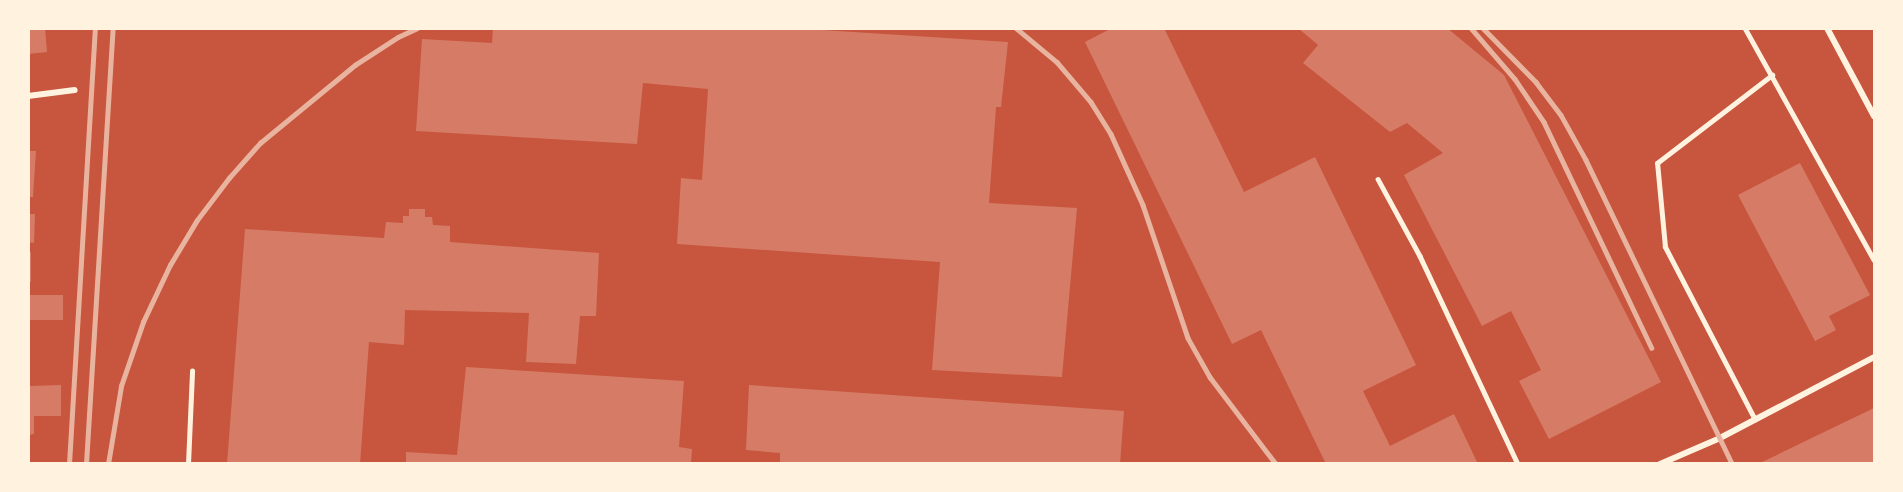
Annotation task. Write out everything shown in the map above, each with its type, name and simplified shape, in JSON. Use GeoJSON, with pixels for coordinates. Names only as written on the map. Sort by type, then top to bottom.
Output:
{"type":"FeatureCollection","features":[{"type":"Feature","properties":{"kind":"street"},"geometry":{"type":"LineString","coordinates":[[1827,28],[1875,116]]}},
{"type":"Feature","properties":{"kind":"street"},"geometry":{"type":"LineString","coordinates":[[28,96],[75,90]]}},
{"type":"Feature","properties":{"kind":"street"},"geometry":{"type":"LineString","coordinates":[[1660,464],[1755,420],[1875,357]]}},
{"type":"Feature","properties":{"kind":"lane"},"geometry":{"type":"LineString","coordinates":[[1745,28],[1875,260]]}},
{"type":"Feature","properties":{"kind":"lane"},"geometry":{"type":"LineString","coordinates":[[1755,420],[1665,247],[1657,163],[1772,75]]}},
{"type":"Feature","properties":{"kind":"lane"},"geometry":{"type":"LineString","coordinates":[[1378,179],[1431,278],[1518,464]]}},
{"type":"Feature","properties":{"kind":"lane"},"geometry":{"type":"LineString","coordinates":[[188,464],[192,371]]}},
{"type":"Feature","properties":{"kind":"building"},"geometry":{"type":"Polygon","coordinates":[[[28,28],[45,28],[47,52],[28,54],[28,28]]]}},
{"type":"Feature","properties":{"kind":"building"},"geometry":{"type":"Polygon","coordinates":[[[493,28],[791,28],[1008,42],[1001,107],[996,107],[989,203],[1077,208],[1062,377],[932,370],[940,262],[677,244],[681,178],[702,180],[708,89],[643,83],[637,144],[416,131],[422,39],[492,43],[493,28]]]}},
{"type":"Feature","properties":{"kind":"building"},"geometry":{"type":"Polygon","coordinates":[[[1112,28],[1164,28],[1244,192],[1315,157],[1416,365],[1363,391],[1390,446],[1454,414],[1478,464],[1326,464],[1261,330],[1232,344],[1085,42],[1112,28]]]}},
{"type":"Feature","properties":{"kind":"building"},"geometry":{"type":"Polygon","coordinates":[[[1298,28],[1447,28],[1504,75],[1661,382],[1549,439],[1519,381],[1541,370],[1511,311],[1482,326],[1404,175],[1443,153],[1407,123],[1390,132],[1303,63],[1318,45],[1298,28]]]}},
{"type":"Feature","properties":{"kind":"building"},"geometry":{"type":"Polygon","coordinates":[[[28,151],[36,151],[33,197],[28,197],[28,151]]]}},
{"type":"Feature","properties":{"kind":"building"},"geometry":{"type":"Polygon","coordinates":[[[1800,163],[1870,295],[1829,316],[1836,330],[1815,341],[1738,195],[1800,163]]]}},
{"type":"Feature","properties":{"kind":"building"},"geometry":{"type":"Polygon","coordinates":[[[409,209],[425,209],[425,217],[432,217],[433,225],[450,226],[450,242],[599,253],[596,316],[580,316],[576,364],[526,362],[529,313],[405,310],[404,345],[369,342],[360,464],[227,464],[245,229],[384,238],[386,222],[403,223],[403,216],[409,216],[409,209]]]}},
{"type":"Feature","properties":{"kind":"building"},"geometry":{"type":"Polygon","coordinates":[[[28,214],[35,214],[34,243],[28,242],[28,214]]]}},
{"type":"Feature","properties":{"kind":"building"},"geometry":{"type":"Polygon","coordinates":[[[28,252],[31,252],[31,282],[28,282],[28,252]]]}},
{"type":"Feature","properties":{"kind":"building"},"geometry":{"type":"Polygon","coordinates":[[[28,295],[63,295],[63,320],[28,320],[28,295]]]}},
{"type":"Feature","properties":{"kind":"building"},"geometry":{"type":"Polygon","coordinates":[[[466,367],[684,381],[679,447],[692,449],[691,464],[406,464],[406,452],[457,455],[466,367]]]}},
{"type":"Feature","properties":{"kind":"building"},"geometry":{"type":"Polygon","coordinates":[[[61,385],[61,416],[34,416],[34,434],[28,435],[28,386],[61,385]]]}},
{"type":"Feature","properties":{"kind":"building"},"geometry":{"type":"Polygon","coordinates":[[[749,385],[1124,411],[1120,464],[780,464],[780,453],[746,450],[749,385]]]}},
{"type":"Feature","properties":{"kind":"building"},"geometry":{"type":"Polygon","coordinates":[[[1874,408],[1874,464],[1758,464],[1874,408]]]}},
{"type":"Feature","properties":{"kind":"railway"},"geometry":{"type":"LineString","coordinates":[[69,464],[95,28]]}},
{"type":"Feature","properties":{"kind":"railway"},"geometry":{"type":"LineString","coordinates":[[86,464],[113,28]]}},
{"type":"Feature","properties":{"kind":"railway"},"geometry":{"type":"LineString","coordinates":[[108,464],[121,386],[143,322],[170,265],[197,220],[229,178],[260,143],[355,65],[398,37],[417,28]]}},
{"type":"Feature","properties":{"kind":"railway"},"geometry":{"type":"LineString","coordinates":[[1016,28],[1057,62],[1091,102],[1111,134],[1143,205],[1188,338],[1210,377],[1276,464]]}},
{"type":"Feature","properties":{"kind":"railway"},"geometry":{"type":"LineString","coordinates":[[1471,28],[1515,79],[1544,122],[1652,348]]}},
{"type":"Feature","properties":{"kind":"railway"},"geometry":{"type":"LineString","coordinates":[[1483,28],[1536,82],[1561,115],[1586,160],[1732,464]]}}]}
